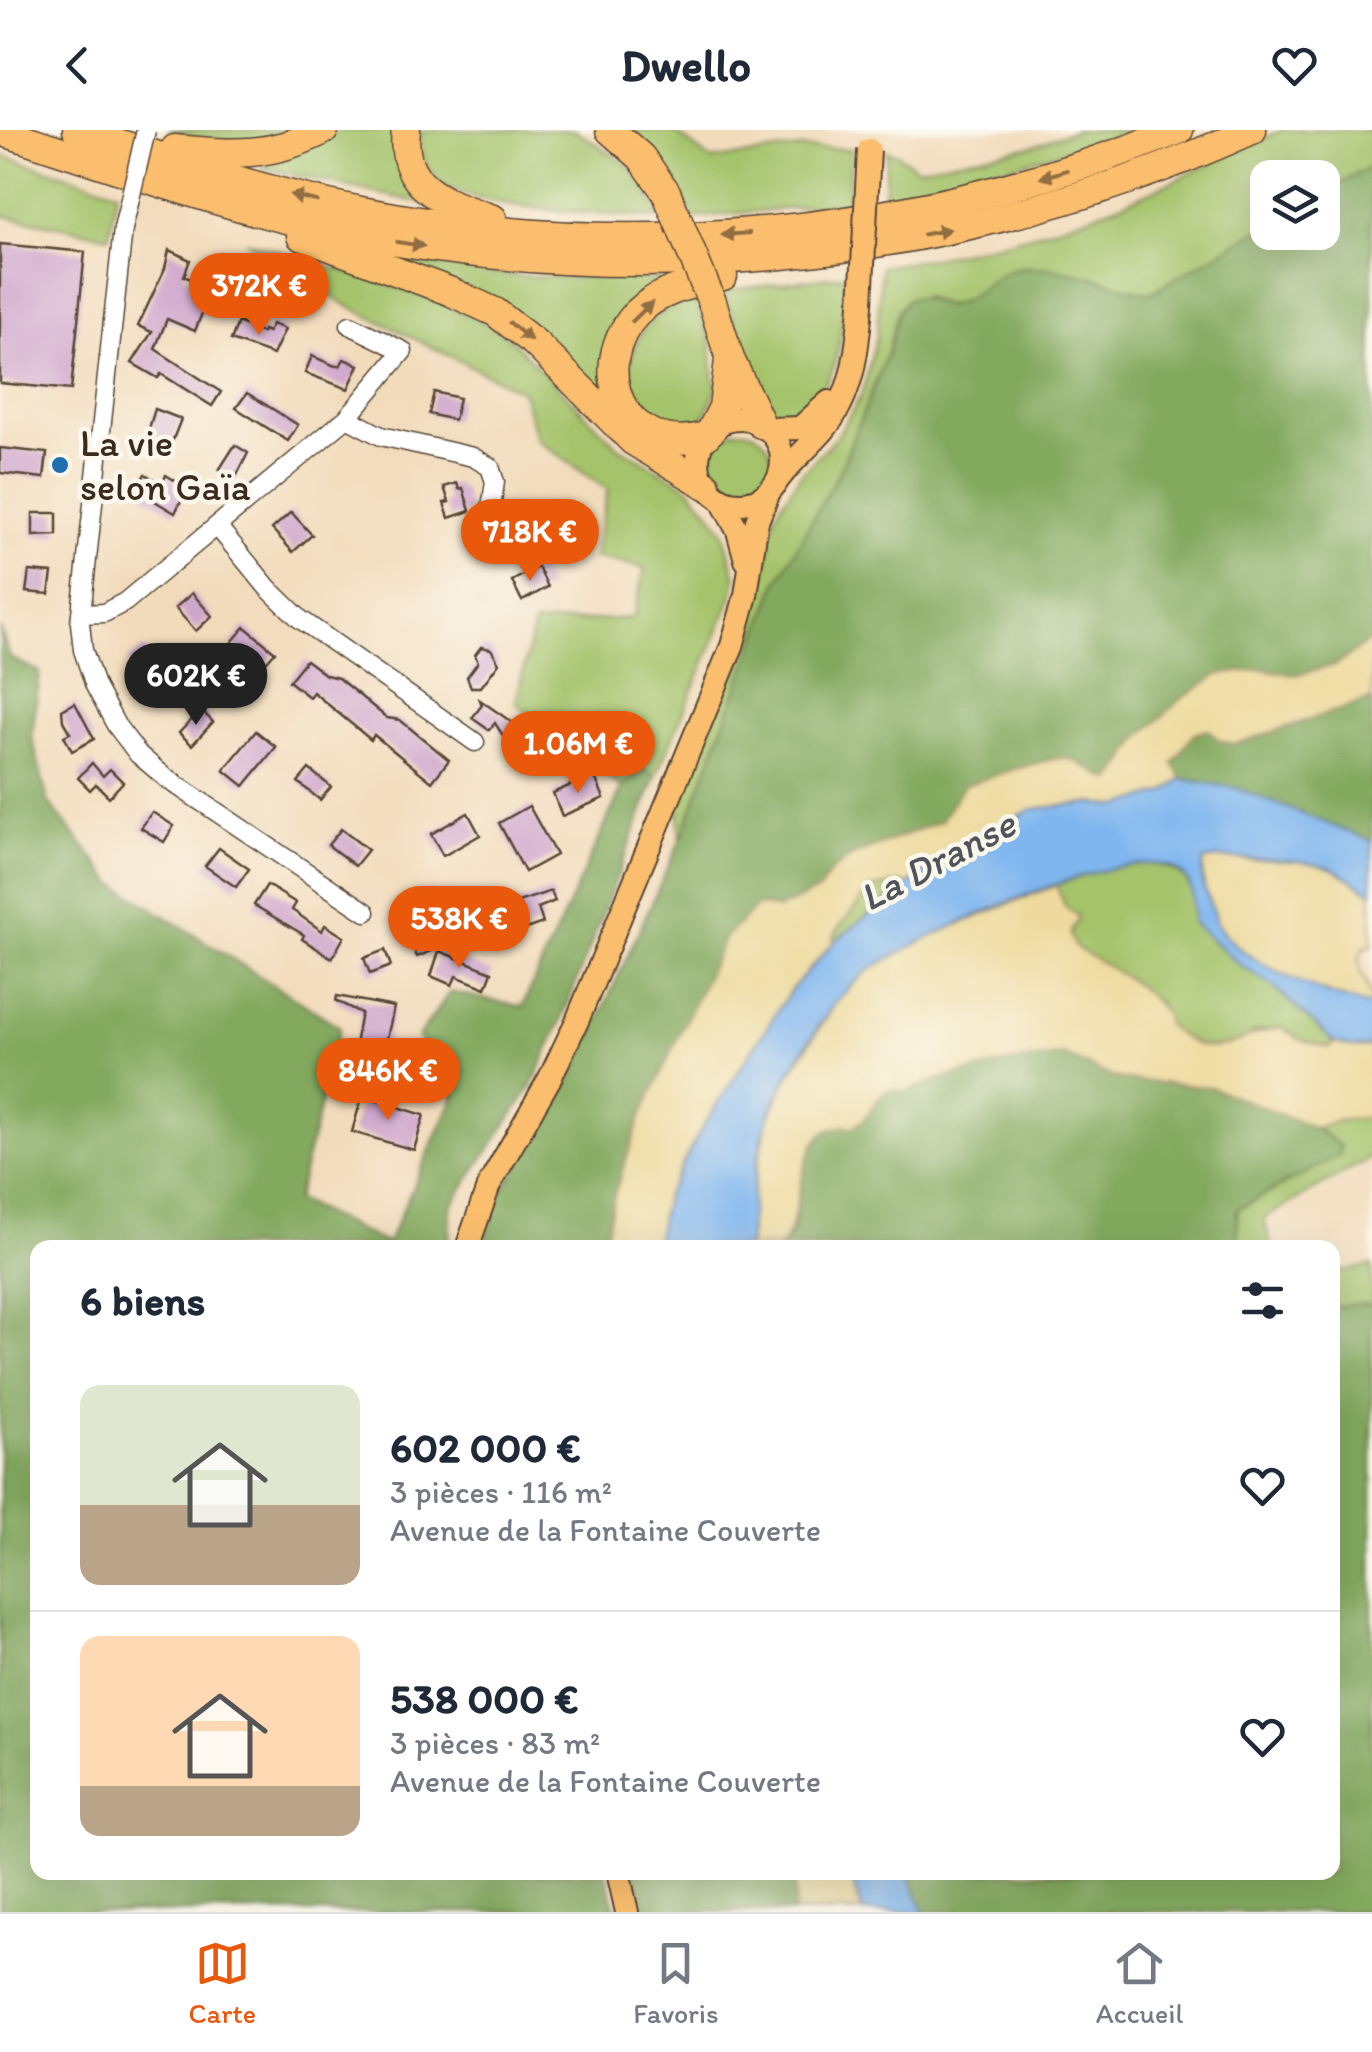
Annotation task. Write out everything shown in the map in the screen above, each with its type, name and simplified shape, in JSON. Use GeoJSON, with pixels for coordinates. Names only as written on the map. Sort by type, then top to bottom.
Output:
{"type":"FeatureCollection","features":[{"type":"Feature","properties":{"kind":"highway"},"geometry":{"type":"LineString","coordinates":[[78,130],[255,154],[284,148],[324,130]]}},
{"type":"Feature","properties":{"kind":"highway"},"geometry":{"type":"LineString","coordinates":[[406,130],[409,162],[431,193],[454,206],[538,234]]}},
{"type":"Feature","properties":{"kind":"highway"},"geometry":{"type":"LineString","coordinates":[[610,130],[641,157],[666,192],[749,404],[764,427]]}},
{"type":"Feature","properties":{"kind":"highway"},"geometry":{"type":"LineString","coordinates":[[135,138],[229,178],[360,210],[449,225],[538,234],[721,236],[858,221],[1021,184],[1179,130]]}},
{"type":"Feature","properties":{"kind":"highway"},"geometry":{"type":"LineString","coordinates":[[0,131],[180,188],[333,230],[489,254],[647,262],[805,252],[908,238],[1053,206],[1191,158],[1252,130]]}},
{"type":"Feature","properties":{"kind":"highway"},"geometry":{"type":"LineString","coordinates":[[180,188],[495,312],[535,343],[632,441],[713,492]]}},
{"type":"Feature","properties":{"kind":"highway"},"geometry":{"type":"LineString","coordinates":[[730,358],[723,406],[708,434],[687,441],[664,440],[634,422],[621,402],[615,380],[616,356],[624,331],[640,310],[672,290],[805,252]]}},
{"type":"Feature","properties":{"kind":"main road"},"geometry":{"type":"LineString","coordinates":[[470,1240],[490,1185],[577,1022],[736,632],[758,514],[774,486],[835,415],[851,375],[861,304],[869,140]]}},
{"type":"Feature","properties":{"kind":"main road"},"geometry":{"type":"LineString","coordinates":[[748,569],[738,530],[698,464],[708,434],[734,419],[790,430],[808,424],[851,375]]}},
{"type":"Feature","properties":{"kind":"main road"},"geometry":{"type":"LineString","coordinates":[[713,492],[749,503],[774,486],[782,451],[764,427]]}},
{"type":"Feature","properties":{"kind":"main road"},"geometry":{"type":"LineString","coordinates":[[620,1880],[628,1912]]}},
{"type":"Feature","properties":{"kind":"street"},"geometry":{"type":"LineString","coordinates":[[135,138],[81,642],[95,686],[116,725],[138,754],[166,778],[366,912]]}},
{"type":"Feature","properties":{"kind":"street"},"geometry":{"type":"LineString","coordinates":[[81,614],[104,613],[120,606],[347,418],[402,351],[350,325]]}},
{"type":"Feature","properties":{"kind":"street"},"geometry":{"type":"LineString","coordinates":[[347,418],[381,436],[472,457],[490,467],[495,482],[485,546]]}},
{"type":"Feature","properties":{"kind":"street"},"geometry":{"type":"LineString","coordinates":[[217,526],[268,588],[300,619],[475,742]]}},
{"type":"Feature","properties":{"kind":"green space"},"geometry":{"type":"Polygon","coordinates":[[[167,130],[300,130],[256,143],[167,130]]]}},
{"type":"Feature","properties":{"kind":"green space"},"geometry":{"type":"Polygon","coordinates":[[[340,130],[398,130],[423,203],[262,168],[340,130]]]}},
{"type":"Feature","properties":{"kind":"green space"},"geometry":{"type":"Polygon","coordinates":[[[421,130],[574,130],[627,164],[641,179],[660,218],[516,205],[462,193],[444,185],[428,167],[422,153],[421,130]]]}},
{"type":"Feature","properties":{"kind":"green space"},"geometry":{"type":"Polygon","coordinates":[[[631,130],[672,130],[711,160],[800,148],[851,149],[848,202],[693,218],[671,172],[631,130]]]}},
{"type":"Feature","properties":{"kind":"green space"},"geometry":{"type":"Polygon","coordinates":[[[1075,130],[1140,130],[884,197],[887,151],[917,168],[1033,146],[1075,130]]]}},
{"type":"Feature","properties":{"kind":"green space"},"geometry":{"type":"Polygon","coordinates":[[[1282,130],[1372,130],[1372,165],[1340,184],[1340,160],[1250,160],[1250,235],[1149,294],[1076,273],[1032,267],[1007,273],[956,304],[924,296],[898,311],[888,351],[840,470],[777,583],[680,841],[678,805],[748,639],[775,514],[801,474],[838,435],[862,394],[877,335],[881,267],[1052,229],[1152,191],[1282,130]]]}},
{"type":"Feature","properties":{"kind":"green space"},"geometry":{"type":"Polygon","coordinates":[[[0,155],[117,191],[109,236],[0,215],[0,155]]]}},
{"type":"Feature","properties":{"kind":"green space"},"geometry":{"type":"Polygon","coordinates":[[[1372,165],[1372,639],[1336,665],[1295,675],[1262,669],[1140,737],[1112,780],[1099,777],[1087,767],[964,785],[941,821],[852,856],[830,873],[819,890],[779,909],[758,905],[642,1114],[615,1192],[605,1240],[484,1240],[500,1195],[573,1075],[680,841],[777,583],[840,470],[888,352],[898,311],[909,298],[955,304],[1001,274],[1024,267],[1079,274],[1149,294],[1250,235],[1250,250],[1340,250],[1340,184],[1372,165]]]}},
{"type":"Feature","properties":{"kind":"green space"},"geometry":{"type":"Polygon","coordinates":[[[246,241],[437,300],[487,324],[509,338],[618,447],[687,486],[710,512],[723,531],[736,577],[732,598],[656,776],[643,769],[622,788],[516,703],[534,624],[633,618],[645,568],[594,557],[608,490],[537,440],[523,392],[344,304],[246,241]]]}},
{"type":"Feature","properties":{"kind":"green space"},"geometry":{"type":"Polygon","coordinates":[[[372,256],[516,276],[671,280],[647,295],[613,404],[545,343],[372,256]]]}},
{"type":"Feature","properties":{"kind":"green space"},"geometry":{"type":"Polygon","coordinates":[[[845,275],[840,341],[823,387],[807,406],[794,414],[779,414],[757,404],[724,291],[845,275]]]}},
{"type":"Feature","properties":{"kind":"green space"},"geometry":{"type":"Polygon","coordinates":[[[694,298],[711,341],[714,381],[718,384],[707,412],[689,432],[655,421],[641,409],[630,384],[630,370],[643,330],[666,310],[694,298]]]}},
{"type":"Feature","properties":{"kind":"green space"},"geometry":{"type":"Polygon","coordinates":[[[741,430],[763,439],[772,461],[763,483],[741,492],[719,483],[710,461],[719,439],[741,430]]]}},
{"type":"Feature","properties":{"kind":"green space"},"geometry":{"type":"Polygon","coordinates":[[[0,628],[10,658],[40,672],[32,737],[48,802],[114,884],[340,1027],[296,1200],[379,1240],[30,1240],[30,1880],[608,1880],[616,1912],[0,1912],[0,628]]]}},
{"type":"Feature","properties":{"kind":"green space"},"geometry":{"type":"Polygon","coordinates":[[[1372,699],[1372,841],[1236,788],[1182,779],[1173,764],[1194,734],[1207,729],[1235,744],[1372,699]]]}},
{"type":"Feature","properties":{"kind":"green space"},"geometry":{"type":"Polygon","coordinates":[[[643,769],[656,776],[561,1021],[532,1086],[450,1207],[449,1240],[389,1240],[454,1097],[418,1037],[450,992],[522,1007],[622,788],[643,769]]]}},
{"type":"Feature","properties":{"kind":"green space"},"geometry":{"type":"Polygon","coordinates":[[[1138,862],[1166,867],[1184,877],[1193,895],[1194,924],[1239,964],[1273,986],[1334,1042],[1331,1048],[1299,1039],[1281,1027],[1255,1032],[1216,1049],[1189,1045],[1167,1025],[1158,1002],[1077,948],[1070,939],[1070,930],[1078,920],[1066,908],[1056,885],[1105,868],[1138,862]]]}},
{"type":"Feature","properties":{"kind":"green space"},"geometry":{"type":"Polygon","coordinates":[[[902,882],[907,885],[835,941],[833,937],[869,889],[902,882]]]}},
{"type":"Feature","properties":{"kind":"green space"},"geometry":{"type":"Polygon","coordinates":[[[1064,1055],[1117,1079],[1211,1087],[1315,1128],[1340,1146],[1340,1155],[1237,1209],[1238,1240],[786,1240],[792,1233],[807,1152],[827,1131],[864,1119],[882,1093],[892,1089],[906,1092],[936,1080],[1012,1062],[1064,1055]]]}},
{"type":"Feature","properties":{"kind":"green space"},"geometry":{"type":"Polygon","coordinates":[[[1372,1117],[1372,1157],[1264,1218],[1269,1240],[1238,1240],[1237,1210],[1339,1155],[1340,1146],[1315,1128],[1372,1117]]]}},
{"type":"Feature","properties":{"kind":"green space"},"geometry":{"type":"Polygon","coordinates":[[[1372,1265],[1372,1305],[1340,1307],[1340,1272],[1372,1265]]]}},
{"type":"Feature","properties":{"kind":"green space"},"geometry":{"type":"Polygon","coordinates":[[[1372,1305],[1372,1912],[924,1912],[911,1880],[1340,1880],[1340,1306],[1372,1305]]]}},
{"type":"Feature","properties":{"kind":"green space"},"geometry":{"type":"Polygon","coordinates":[[[636,1880],[793,1880],[795,1885],[794,1912],[645,1912],[636,1880]]]}},
{"type":"Feature","properties":{"kind":"sand"},"geometry":{"type":"Polygon","coordinates":[[[1372,639],[1372,699],[1235,744],[1219,740],[1207,729],[1194,734],[1173,763],[1182,779],[1165,792],[1119,806],[1089,803],[1009,821],[989,844],[928,870],[907,885],[902,882],[869,889],[833,937],[835,941],[791,990],[702,1128],[665,1197],[656,1240],[605,1240],[615,1192],[642,1114],[725,937],[758,905],[779,909],[819,890],[830,873],[852,856],[941,821],[964,785],[1063,758],[1112,780],[1140,737],[1181,699],[1218,675],[1262,669],[1295,675],[1336,665],[1372,639]]]}},
{"type":"Feature","properties":{"kind":"sand"},"geometry":{"type":"Polygon","coordinates":[[[1204,860],[1319,864],[1372,892],[1372,947],[1365,946],[1359,962],[1372,1006],[1273,970],[1224,934],[1202,874],[1204,860]]]}},
{"type":"Feature","properties":{"kind":"sand"},"geometry":{"type":"Polygon","coordinates":[[[1056,885],[1066,908],[1077,915],[1071,934],[1077,948],[1145,992],[1165,1014],[1167,1025],[1184,1038],[1198,1045],[1223,1046],[1281,1027],[1299,1039],[1330,1048],[1334,1042],[1372,1047],[1372,1117],[1315,1128],[1211,1087],[1117,1079],[1064,1055],[1012,1062],[936,1080],[906,1092],[892,1089],[882,1093],[864,1119],[854,1127],[834,1128],[820,1137],[810,1152],[784,1240],[749,1240],[752,1195],[768,1118],[788,1077],[837,1001],[867,971],[928,937],[1056,885]]]}},
{"type":"Feature","properties":{"kind":"sand"},"geometry":{"type":"Polygon","coordinates":[[[793,1880],[852,1880],[863,1912],[794,1912],[793,1880]]]}},
{"type":"Feature","properties":{"kind":"water","name":"La Dranse"},"geometry":{"type":"Polygon","coordinates":[[[1182,779],[1236,788],[1372,841],[1372,892],[1331,868],[1292,861],[1204,860],[1202,874],[1216,922],[1238,947],[1293,979],[1372,1006],[1372,1047],[1334,1042],[1273,986],[1239,964],[1193,923],[1191,888],[1176,870],[1151,864],[1071,879],[932,936],[857,980],[819,1026],[773,1106],[757,1166],[749,1240],[656,1240],[665,1197],[702,1128],[791,990],[835,941],[928,870],[989,844],[1009,821],[1032,809],[1089,803],[1119,806],[1165,792],[1182,779]]]}},
{"type":"Feature","properties":{"kind":"water"},"geometry":{"type":"Polygon","coordinates":[[[852,1880],[911,1880],[924,1912],[863,1912],[852,1880]]]}},
{"type":"Feature","properties":{"kind":"building"},"geometry":{"type":"Polygon","coordinates":[[[0,244],[85,252],[71,390],[0,383],[0,244]]]}},
{"type":"Feature","properties":{"kind":"building"},"geometry":{"type":"Polygon","coordinates":[[[169,250],[190,260],[184,276],[212,288],[195,331],[167,319],[155,349],[221,392],[212,406],[161,374],[158,378],[132,363],[152,332],[138,326],[165,268],[169,250]]]}},
{"type":"Feature","properties":{"kind":"building"},"geometry":{"type":"Polygon","coordinates":[[[238,322],[262,333],[268,332],[272,324],[285,329],[273,355],[231,340],[238,322]]]}},
{"type":"Feature","properties":{"kind":"building"},"geometry":{"type":"Polygon","coordinates":[[[312,356],[335,366],[340,366],[344,359],[359,365],[348,389],[305,373],[312,356]]]}},
{"type":"Feature","properties":{"kind":"building"},"geometry":{"type":"Polygon","coordinates":[[[434,392],[459,398],[454,420],[429,414],[434,392]]]}},
{"type":"Feature","properties":{"kind":"building"},"geometry":{"type":"Polygon","coordinates":[[[247,393],[298,425],[288,441],[236,408],[247,393]]]}},
{"type":"Feature","properties":{"kind":"building"},"geometry":{"type":"Polygon","coordinates":[[[155,409],[181,419],[167,455],[144,445],[155,409]]]}},
{"type":"Feature","properties":{"kind":"building"},"geometry":{"type":"Polygon","coordinates":[[[235,445],[248,453],[235,479],[219,470],[235,445]]]}},
{"type":"Feature","properties":{"kind":"building"},"geometry":{"type":"Polygon","coordinates":[[[0,448],[47,453],[44,478],[0,473],[0,448]]]}},
{"type":"Feature","properties":{"kind":"building"},"geometry":{"type":"Polygon","coordinates":[[[145,474],[162,484],[166,475],[187,488],[175,513],[136,490],[145,474]]]}},
{"type":"Feature","properties":{"kind":"building"},"geometry":{"type":"Polygon","coordinates":[[[457,483],[459,489],[463,488],[470,511],[449,518],[444,487],[457,483]]]}},
{"type":"Feature","properties":{"kind":"building"},"geometry":{"type":"Polygon","coordinates":[[[291,512],[312,535],[293,552],[272,529],[291,512]]]}},
{"type":"Feature","properties":{"kind":"building"},"geometry":{"type":"Polygon","coordinates":[[[33,513],[57,513],[57,535],[33,536],[33,513]]]}},
{"type":"Feature","properties":{"kind":"building"},"geometry":{"type":"Polygon","coordinates":[[[538,567],[548,587],[522,601],[512,581],[538,567]]]}},
{"type":"Feature","properties":{"kind":"building"},"geometry":{"type":"Polygon","coordinates":[[[29,571],[52,573],[49,594],[26,592],[29,571]]]}},
{"type":"Feature","properties":{"kind":"building"},"geometry":{"type":"Polygon","coordinates":[[[192,593],[212,616],[196,631],[175,608],[192,593]]]}},
{"type":"Feature","properties":{"kind":"building"},"geometry":{"type":"Polygon","coordinates":[[[245,627],[275,652],[261,668],[231,643],[245,627]]]}},
{"type":"Feature","properties":{"kind":"building"},"geometry":{"type":"Polygon","coordinates":[[[481,647],[491,649],[499,663],[481,687],[471,687],[467,677],[478,662],[475,655],[481,647]]]}},
{"type":"Feature","properties":{"kind":"building"},"geometry":{"type":"Polygon","coordinates":[[[144,648],[168,679],[150,692],[127,661],[144,648]]]}},
{"type":"Feature","properties":{"kind":"building"},"geometry":{"type":"Polygon","coordinates":[[[306,660],[326,675],[338,678],[387,718],[400,720],[449,760],[432,782],[374,735],[371,740],[313,692],[309,697],[289,681],[306,660]]]}},
{"type":"Feature","properties":{"kind":"building"},"geometry":{"type":"Polygon","coordinates":[[[480,700],[513,723],[522,717],[547,756],[525,770],[495,723],[489,730],[472,718],[482,705],[480,700]]]}},
{"type":"Feature","properties":{"kind":"building"},"geometry":{"type":"Polygon","coordinates":[[[75,703],[94,739],[72,751],[64,736],[70,733],[62,710],[75,703]]]}},
{"type":"Feature","properties":{"kind":"building"},"geometry":{"type":"Polygon","coordinates":[[[201,710],[213,722],[192,745],[179,733],[201,710]]]}},
{"type":"Feature","properties":{"kind":"building"},"geometry":{"type":"Polygon","coordinates":[[[256,731],[276,747],[244,786],[224,770],[256,731]]]}},
{"type":"Feature","properties":{"kind":"building"},"geometry":{"type":"Polygon","coordinates":[[[92,763],[103,776],[110,769],[123,782],[109,797],[96,784],[90,790],[78,778],[92,763]]]}},
{"type":"Feature","properties":{"kind":"building"},"geometry":{"type":"Polygon","coordinates":[[[309,769],[331,787],[320,800],[298,782],[309,769]]]}},
{"type":"Feature","properties":{"kind":"building"},"geometry":{"type":"Polygon","coordinates":[[[594,775],[604,798],[562,816],[553,793],[594,775]]]}},
{"type":"Feature","properties":{"kind":"building"},"geometry":{"type":"Polygon","coordinates":[[[529,806],[556,855],[525,872],[499,823],[529,806]]]}},
{"type":"Feature","properties":{"kind":"building"},"geometry":{"type":"Polygon","coordinates":[[[152,812],[174,826],[164,842],[141,828],[152,812]]]}},
{"type":"Feature","properties":{"kind":"building"},"geometry":{"type":"Polygon","coordinates":[[[468,813],[480,835],[443,856],[431,834],[468,813]]]}},
{"type":"Feature","properties":{"kind":"building"},"geometry":{"type":"Polygon","coordinates":[[[341,829],[368,850],[355,866],[328,845],[341,829]]]}},
{"type":"Feature","properties":{"kind":"building"},"geometry":{"type":"Polygon","coordinates":[[[219,848],[249,869],[236,887],[205,866],[219,848]]]}},
{"type":"Feature","properties":{"kind":"building"},"geometry":{"type":"Polygon","coordinates":[[[267,885],[296,903],[292,910],[322,931],[325,925],[344,937],[332,958],[302,939],[304,935],[254,905],[267,885]]]}},
{"type":"Feature","properties":{"kind":"building"},"geometry":{"type":"Polygon","coordinates":[[[551,891],[555,901],[538,908],[543,923],[526,929],[521,915],[417,957],[406,931],[438,917],[443,927],[551,891]]]}},
{"type":"Feature","properties":{"kind":"building"},"geometry":{"type":"Polygon","coordinates":[[[385,950],[391,966],[370,974],[364,958],[385,950]]]}},
{"type":"Feature","properties":{"kind":"building"},"geometry":{"type":"Polygon","coordinates":[[[439,951],[492,972],[486,988],[456,976],[452,985],[431,976],[439,951]]]}},
{"type":"Feature","properties":{"kind":"building"},"geometry":{"type":"Polygon","coordinates":[[[337,996],[394,1007],[383,1056],[354,1050],[361,1013],[336,1001],[337,996]]]}},
{"type":"Feature","properties":{"kind":"building"},"geometry":{"type":"Polygon","coordinates":[[[362,1096],[424,1115],[414,1150],[352,1132],[362,1096]]]}},
{"type":"Feature","properties":{"kind":"place","name":"La vie selon Gaïa"},"geometry":{"type":"Point","coordinates":[60,465]}}]}
